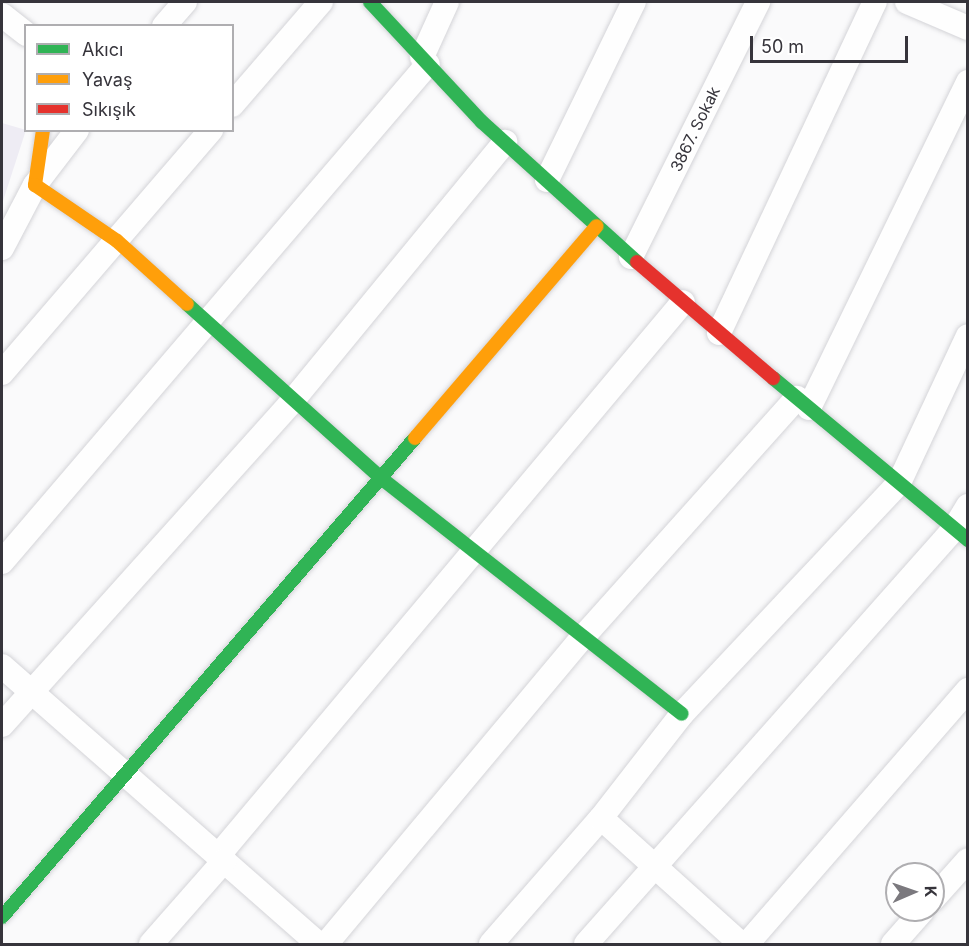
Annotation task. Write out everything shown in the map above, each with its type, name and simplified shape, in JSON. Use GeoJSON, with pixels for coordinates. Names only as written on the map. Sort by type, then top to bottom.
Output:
{"type":"FeatureCollection","features":[{"type":"Feature","properties":{"kind":"street"},"geometry":{"type":"LineString","coordinates":[[234,103],[321,2]]}},
{"type":"Feature","properties":{"kind":"street"},"geometry":{"type":"LineString","coordinates":[[370,2],[505,142],[631,257],[961,534]]}},
{"type":"Feature","properties":{"kind":"street"},"geometry":{"type":"LineString","coordinates":[[2,562],[425,61],[447,2]]}},
{"type":"Feature","properties":{"kind":"street"},"geometry":{"type":"LineString","coordinates":[[547,180],[634,2]]}},
{"type":"Feature","properties":{"kind":"street","name":"3867. Sokak"},"geometry":{"type":"LineString","coordinates":[[631,257],[758,2]]}},
{"type":"Feature","properties":{"kind":"street"},"geometry":{"type":"LineString","coordinates":[[719,333],[875,2]]}},
{"type":"Feature","properties":{"kind":"street"},"geometry":{"type":"LineString","coordinates":[[907,2],[968,28]]}},
{"type":"Feature","properties":{"kind":"street"},"geometry":{"type":"LineString","coordinates":[[326,945],[583,637],[803,403],[968,82]]}},
{"type":"Feature","properties":{"kind":"street"},"geometry":{"type":"LineString","coordinates":[[34,185],[43,132]]}},
{"type":"Feature","properties":{"kind":"street"},"geometry":{"type":"LineString","coordinates":[[2,248],[34,185],[75,132]]}},
{"type":"Feature","properties":{"kind":"street"},"geometry":{"type":"LineString","coordinates":[[2,373],[209,132]]}},
{"type":"Feature","properties":{"kind":"street"},"geometry":{"type":"LineString","coordinates":[[2,725],[29,692],[294,399],[505,142]]}},
{"type":"Feature","properties":{"kind":"street"},"geometry":{"type":"LineString","coordinates":[[34,185],[117,240],[381,478],[682,714]]}},
{"type":"Feature","properties":{"kind":"street"},"geometry":{"type":"LineString","coordinates":[[2,917],[597,226]]}},
{"type":"Feature","properties":{"kind":"street"},"geometry":{"type":"LineString","coordinates":[[151,945],[683,302]]}},
{"type":"Feature","properties":{"kind":"street"},"geometry":{"type":"LineString","coordinates":[[492,945],[601,818],[682,714],[899,483],[968,336]]}},
{"type":"Feature","properties":{"kind":"street"},"geometry":{"type":"LineString","coordinates":[[586,945],[654,864],[961,534],[968,506]]}},
{"type":"Feature","properties":{"kind":"street"},"geometry":{"type":"LineString","coordinates":[[2,666],[318,945]]}},
{"type":"Feature","properties":{"kind":"street"},"geometry":{"type":"LineString","coordinates":[[747,945],[968,690]]}},
{"type":"Feature","properties":{"kind":"street"},"geometry":{"type":"LineString","coordinates":[[601,818],[741,945]]}},
{"type":"Feature","properties":{"kind":"street"},"geometry":{"type":"LineString","coordinates":[[945,886],[968,861]]}},
{"type":"Feature","properties":{"kind":"street"},"geometry":{"type":"LineString","coordinates":[[893,945],[913,922]]}},
{"type":"Feature","properties":{"kind":"shaded area"},"geometry":{"type":"Polygon","coordinates":[[[2,123],[24,129],[25,132],[2,204],[2,123]]]}},
{"type":"Feature","properties":{"kind":"traffic: fast"},"geometry":{"type":"LineString","coordinates":[[370,2],[482,122],[637,262]]}},
{"type":"Feature","properties":{"kind":"traffic: fast"},"geometry":{"type":"LineString","coordinates":[[187,304],[381,478],[682,714]]}},
{"type":"Feature","properties":{"kind":"traffic: fast"},"geometry":{"type":"LineString","coordinates":[[773,378],[968,540]]}},
{"type":"Feature","properties":{"kind":"traffic: fast"},"geometry":{"type":"LineString","coordinates":[[2,917],[415,438]]}},
{"type":"Feature","properties":{"kind":"traffic: slow"},"geometry":{"type":"LineString","coordinates":[[43,132],[35,185],[117,241],[187,304]]}},
{"type":"Feature","properties":{"kind":"traffic: slow"},"geometry":{"type":"LineString","coordinates":[[415,438],[597,226]]}},
{"type":"Feature","properties":{"kind":"traffic: jam"},"geometry":{"type":"LineString","coordinates":[[637,262],[773,378]]}}]}
